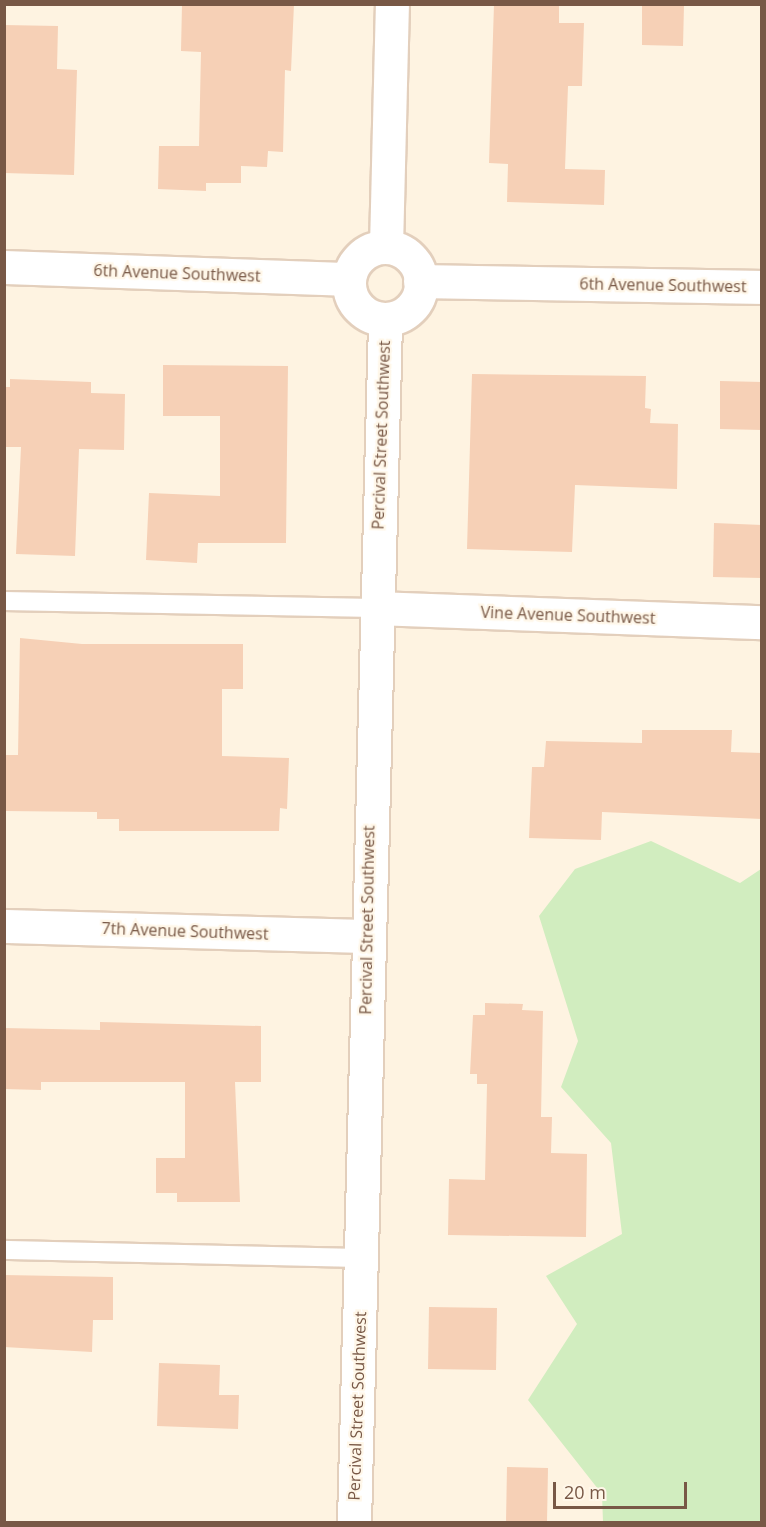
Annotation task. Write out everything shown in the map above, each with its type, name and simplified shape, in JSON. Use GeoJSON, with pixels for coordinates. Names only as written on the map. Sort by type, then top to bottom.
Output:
{"type":"FeatureCollection","features":[{"type":"Feature","properties":{"kind":"street"},"geometry":{"type":"LineString","coordinates":[[386,247],[392,4]]}},
{"type":"Feature","properties":{"kind":"street"},"geometry":{"type":"LineString","coordinates":[[386,247],[409,256],[420,281],[410,309],[385,318],[358,307],[349,279],[363,254],[386,247]]}},
{"type":"Feature","properties":{"kind":"street","name":"6th Avenue Southwest"},"geometry":{"type":"LineString","coordinates":[[4,267],[349,279]]}},
{"type":"Feature","properties":{"kind":"street","name":"6th Avenue Southwest"},"geometry":{"type":"LineString","coordinates":[[420,281],[762,287]]}},
{"type":"Feature","properties":{"kind":"street","name":"Percival Street Southwest"},"geometry":{"type":"LineString","coordinates":[[354,1522],[366,936],[385,318]]}},
{"type":"Feature","properties":{"kind":"street","name":"Vine Avenue Southwest"},"geometry":{"type":"LineString","coordinates":[[375,608],[762,622]]}},
{"type":"Feature","properties":{"kind":"street","name":"7th Avenue Southwest"},"geometry":{"type":"LineString","coordinates":[[4,926],[366,936]]}},
{"type":"Feature","properties":{"kind":"lane"},"geometry":{"type":"LineString","coordinates":[[4,601],[375,608]]}},
{"type":"Feature","properties":{"kind":"lane"},"geometry":{"type":"LineString","coordinates":[[4,1250],[361,1258]]}},
{"type":"Feature","properties":{"kind":"green space"},"geometry":{"type":"Polygon","coordinates":[[[651,841],[740,883],[761,869],[761,1522],[603,1522],[602,1494],[528,1400],[577,1324],[546,1276],[622,1234],[611,1143],[561,1087],[578,1041],[539,916],[575,869],[651,841]]]}},
{"type":"Feature","properties":{"kind":"building"},"geometry":{"type":"Polygon","coordinates":[[[182,4],[294,4],[291,71],[285,70],[283,152],[268,151],[267,167],[241,166],[241,183],[206,183],[206,191],[158,189],[159,146],[199,146],[201,52],[181,51],[182,4]]]}},
{"type":"Feature","properties":{"kind":"building"},"geometry":{"type":"Polygon","coordinates":[[[494,4],[559,4],[559,23],[584,23],[582,86],[568,86],[565,169],[605,170],[604,205],[507,202],[508,164],[489,163],[494,4]]]}},
{"type":"Feature","properties":{"kind":"building"},"geometry":{"type":"Polygon","coordinates":[[[642,5],[684,5],[683,46],[642,45],[642,5]]]}},
{"type":"Feature","properties":{"kind":"building"},"geometry":{"type":"Polygon","coordinates":[[[4,25],[58,26],[57,69],[77,70],[74,175],[4,173],[4,25]]]}},
{"type":"Feature","properties":{"kind":"building"},"geometry":{"type":"Polygon","coordinates":[[[163,365],[288,366],[286,543],[198,543],[197,563],[146,560],[149,493],[220,496],[220,416],[163,416],[163,365]]]}},
{"type":"Feature","properties":{"kind":"building"},"geometry":{"type":"Polygon","coordinates":[[[472,374],[646,376],[645,408],[651,409],[650,423],[678,424],[677,489],[575,485],[572,552],[467,549],[472,374]]]}},
{"type":"Feature","properties":{"kind":"building"},"geometry":{"type":"Polygon","coordinates":[[[10,379],[91,382],[91,393],[125,394],[124,450],[79,449],[75,556],[16,554],[21,447],[4,447],[4,387],[10,387],[10,379]]]}},
{"type":"Feature","properties":{"kind":"building"},"geometry":{"type":"Polygon","coordinates":[[[720,381],[762,382],[762,430],[720,429],[720,381]]]}},
{"type":"Feature","properties":{"kind":"building"},"geometry":{"type":"Polygon","coordinates":[[[714,523],[762,525],[762,578],[713,577],[714,523]]]}},
{"type":"Feature","properties":{"kind":"building"},"geometry":{"type":"Polygon","coordinates":[[[20,638],[82,644],[243,644],[243,689],[222,689],[222,756],[289,758],[287,809],[280,808],[279,831],[119,831],[119,819],[97,819],[97,812],[4,811],[4,755],[18,755],[20,638]]]}},
{"type":"Feature","properties":{"kind":"building"},"geometry":{"type":"Polygon","coordinates":[[[642,730],[732,730],[731,752],[762,753],[762,819],[602,812],[601,840],[529,838],[532,767],[544,767],[546,741],[642,743],[642,730]]]}},
{"type":"Feature","properties":{"kind":"building"},"geometry":{"type":"Polygon","coordinates":[[[485,1003],[523,1004],[522,1010],[543,1011],[541,1117],[552,1117],[551,1153],[587,1154],[586,1237],[448,1235],[449,1179],[485,1180],[487,1084],[477,1084],[477,1074],[470,1074],[473,1015],[485,1015],[485,1003]]]}},
{"type":"Feature","properties":{"kind":"building"},"geometry":{"type":"Polygon","coordinates":[[[100,1022],[261,1026],[261,1082],[235,1082],[240,1202],[177,1202],[177,1193],[156,1193],[156,1158],[185,1158],[185,1082],[41,1082],[41,1090],[4,1089],[4,1028],[100,1030],[100,1022]]]}},
{"type":"Feature","properties":{"kind":"building"},"geometry":{"type":"Polygon","coordinates":[[[4,1275],[113,1277],[113,1320],[93,1320],[92,1352],[4,1347],[4,1275]]]}},
{"type":"Feature","properties":{"kind":"building"},"geometry":{"type":"Polygon","coordinates":[[[429,1307],[497,1308],[496,1370],[428,1369],[429,1307]]]}},
{"type":"Feature","properties":{"kind":"building"},"geometry":{"type":"Polygon","coordinates":[[[159,1363],[220,1365],[219,1395],[239,1395],[238,1429],[157,1426],[159,1363]]]}},
{"type":"Feature","properties":{"kind":"building"},"geometry":{"type":"Polygon","coordinates":[[[507,1467],[548,1468],[547,1522],[506,1522],[507,1467]]]}}]}
